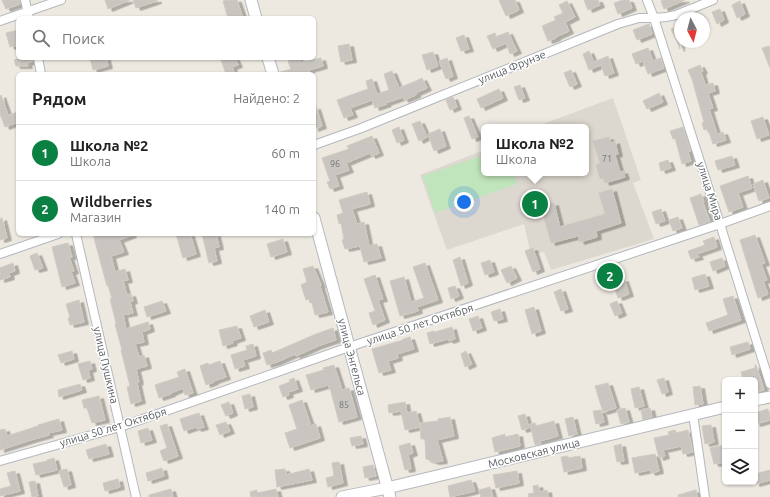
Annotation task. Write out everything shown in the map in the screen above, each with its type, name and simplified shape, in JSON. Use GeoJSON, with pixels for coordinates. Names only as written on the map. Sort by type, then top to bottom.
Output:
{"type":"FeatureCollection","features":[{"type":"Feature","properties":{"kind":"street"},"geometry":{"type":"LineString","coordinates":[[25,0],[28,15],[61,0]]}},
{"type":"Feature","properties":{"kind":"street"},"geometry":{"type":"LineString","coordinates":[[250,0],[255,16]]}},
{"type":"Feature","properties":{"kind":"street","name":"улица Мира"},"geometry":{"type":"LineString","coordinates":[[647,0],[770,384]]}},
{"type":"Feature","properties":{"kind":"street","name":"улица Фрунзе"},"geometry":{"type":"LineString","coordinates":[[316,144],[618,24],[639,18],[666,17],[713,0]]}},
{"type":"Feature","properties":{"kind":"street"},"geometry":{"type":"LineString","coordinates":[[0,21],[16,18]]}},
{"type":"Feature","properties":{"kind":"street"},"geometry":{"type":"LineString","coordinates":[[38,60],[41,72]]}},
{"type":"Feature","properties":{"kind":"street"},"geometry":{"type":"LineString","coordinates":[[269,60],[272,72]]}},
{"type":"Feature","properties":{"kind":"street","name":"улица 50 лет Октября"},"geometry":{"type":"LineString","coordinates":[[0,461],[120,427],[349,347],[770,206]]}},
{"type":"Feature","properties":{"kind":"street","name":"улица Энгельса"},"geometry":{"type":"LineString","coordinates":[[316,225],[389,492]]}},
{"type":"Feature","properties":{"kind":"street"},"geometry":{"type":"LineString","coordinates":[[0,254],[52,236]]}},
{"type":"Feature","properties":{"kind":"street","name":"улица Пушкина"},"geometry":{"type":"LineString","coordinates":[[76,236],[136,497]]}},
{"type":"Feature","properties":{"kind":"street"},"geometry":{"type":"LineString","coordinates":[[758,399],[770,397]]}},
{"type":"Feature","properties":{"kind":"street","name":"Московская улица"},"geometry":{"type":"LineString","coordinates":[[342,497],[389,492],[722,408]]}},
{"type":"Feature","properties":{"kind":"street"},"geometry":{"type":"LineString","coordinates":[[693,414],[705,497]]}},
{"type":"Feature","properties":{"kind":"shaded area"},"geometry":{"type":"Polygon","coordinates":[[[613,98],[641,180],[633,183],[654,239],[551,270],[544,252],[531,255],[524,224],[447,250],[420,175],[481,151],[481,176],[589,176],[589,124],[543,124],[613,98]]]}},
{"type":"Feature","properties":{"kind":"green space"},"geometry":{"type":"Polygon","coordinates":[[[481,156],[481,176],[514,176],[517,184],[435,213],[423,176],[481,156]]]}},
{"type":"Feature","properties":{"kind":"building"},"geometry":{"type":"Polygon","coordinates":[[[2,0],[20,0],[20,4],[6,9],[2,0]]]}},
{"type":"Feature","properties":{"kind":"building"},"geometry":{"type":"Polygon","coordinates":[[[105,0],[130,0],[108,9],[105,0]]]}},
{"type":"Feature","properties":{"kind":"building"},"geometry":{"type":"Polygon","coordinates":[[[133,0],[157,0],[157,1],[136,8],[133,0]]]}},
{"type":"Feature","properties":{"kind":"building"},"geometry":{"type":"Polygon","coordinates":[[[237,0],[242,16],[227,16],[223,1],[237,0]]]}},
{"type":"Feature","properties":{"kind":"building"},"geometry":{"type":"Polygon","coordinates":[[[499,0],[515,0],[519,10],[506,16],[499,0]]]}},
{"type":"Feature","properties":{"kind":"building"},"geometry":{"type":"Polygon","coordinates":[[[584,0],[598,0],[600,5],[588,10],[584,0]]]}},
{"type":"Feature","properties":{"kind":"building"},"geometry":{"type":"Polygon","coordinates":[[[629,0],[632,8],[618,14],[614,3],[629,0]]]}},
{"type":"Feature","properties":{"kind":"building"},"geometry":{"type":"Polygon","coordinates":[[[685,0],[664,9],[661,1],[685,0]]]}},
{"type":"Feature","properties":{"kind":"building"},"geometry":{"type":"Polygon","coordinates":[[[567,1],[575,17],[565,22],[569,31],[548,41],[542,26],[556,20],[554,17],[563,13],[559,5],[567,1]]]}},
{"type":"Feature","properties":{"kind":"building"},"geometry":{"type":"Polygon","coordinates":[[[740,1],[745,14],[737,18],[732,5],[740,1]]]}},
{"type":"Feature","properties":{"kind":"building"},"geometry":{"type":"Polygon","coordinates":[[[720,9],[724,20],[717,24],[712,12],[720,9]]]}},
{"type":"Feature","properties":{"kind":"building"},"geometry":{"type":"Polygon","coordinates":[[[649,24],[652,34],[637,40],[633,30],[649,24]]]}},
{"type":"Feature","properties":{"kind":"building"},"geometry":{"type":"Polygon","coordinates":[[[674,28],[674,36],[671,29],[674,28]]]}},
{"type":"Feature","properties":{"kind":"building"},"geometry":{"type":"Polygon","coordinates":[[[16,30],[16,46],[10,47],[6,33],[16,30]]]}},
{"type":"Feature","properties":{"kind":"building"},"geometry":{"type":"Polygon","coordinates":[[[508,32],[517,51],[510,54],[506,43],[493,49],[487,36],[495,33],[496,37],[508,32]]]}},
{"type":"Feature","properties":{"kind":"building"},"geometry":{"type":"Polygon","coordinates":[[[464,35],[469,49],[461,51],[456,38],[464,35]]]}},
{"type":"Feature","properties":{"kind":"building"},"geometry":{"type":"Polygon","coordinates":[[[349,44],[352,60],[341,62],[338,46],[349,44]]]}},
{"type":"Feature","properties":{"kind":"building"},"geometry":{"type":"Polygon","coordinates":[[[769,46],[770,49],[770,68],[762,48],[769,46]]]}},
{"type":"Feature","properties":{"kind":"building"},"geometry":{"type":"Polygon","coordinates":[[[648,48],[653,61],[661,58],[664,68],[648,74],[643,61],[636,64],[632,54],[648,48]]]}},
{"type":"Feature","properties":{"kind":"building"},"geometry":{"type":"Polygon","coordinates":[[[589,51],[594,62],[608,56],[614,73],[605,76],[601,65],[589,70],[583,54],[589,51]]]}},
{"type":"Feature","properties":{"kind":"building"},"geometry":{"type":"Polygon","coordinates":[[[433,52],[438,66],[427,70],[422,55],[433,52]]]}},
{"type":"Feature","properties":{"kind":"building"},"geometry":{"type":"Polygon","coordinates":[[[321,58],[323,66],[309,70],[310,72],[280,72],[291,69],[288,61],[299,60],[300,63],[321,58]]]}},
{"type":"Feature","properties":{"kind":"building"},"geometry":{"type":"Polygon","coordinates":[[[447,58],[453,76],[446,79],[439,61],[447,58]]]}},
{"type":"Feature","properties":{"kind":"building"},"geometry":{"type":"Polygon","coordinates":[[[14,60],[33,61],[27,63],[28,66],[16,66],[14,60]]]}},
{"type":"Feature","properties":{"kind":"building"},"geometry":{"type":"Polygon","coordinates":[[[90,60],[106,60],[108,66],[93,70],[90,60]]]}},
{"type":"Feature","properties":{"kind":"building"},"geometry":{"type":"Polygon","coordinates":[[[221,60],[236,60],[238,65],[232,67],[234,72],[225,72],[221,60]]]}},
{"type":"Feature","properties":{"kind":"building"},"geometry":{"type":"Polygon","coordinates":[[[700,65],[703,71],[701,72],[705,85],[713,83],[715,91],[708,93],[713,108],[709,109],[717,134],[723,132],[726,140],[713,144],[708,129],[704,130],[702,123],[704,122],[688,70],[700,65]]]}},
{"type":"Feature","properties":{"kind":"building"},"geometry":{"type":"Polygon","coordinates":[[[571,70],[577,84],[570,87],[564,73],[571,70]]]}},
{"type":"Feature","properties":{"kind":"building"},"geometry":{"type":"Polygon","coordinates":[[[392,71],[399,88],[422,78],[427,88],[404,100],[403,97],[375,108],[372,100],[350,108],[353,115],[344,118],[337,100],[368,89],[366,81],[372,79],[377,94],[389,90],[384,74],[392,71]]]}},
{"type":"Feature","properties":{"kind":"building"},"geometry":{"type":"Polygon","coordinates":[[[520,85],[525,98],[519,100],[514,87],[520,85]]]}},
{"type":"Feature","properties":{"kind":"building"},"geometry":{"type":"Polygon","coordinates":[[[499,89],[503,98],[481,108],[477,99],[499,89]]]}},
{"type":"Feature","properties":{"kind":"building"},"geometry":{"type":"Polygon","coordinates":[[[659,93],[663,102],[647,109],[643,101],[659,93]]]}},
{"type":"Feature","properties":{"kind":"building"},"geometry":{"type":"Polygon","coordinates":[[[1,95],[8,115],[16,113],[16,123],[5,127],[0,114],[1,95]]]}},
{"type":"Feature","properties":{"kind":"building"},"geometry":{"type":"Polygon","coordinates":[[[453,97],[457,107],[450,110],[446,100],[453,97]]]}},
{"type":"Feature","properties":{"kind":"building"},"geometry":{"type":"Polygon","coordinates":[[[316,107],[322,126],[316,128],[316,107]]]}},
{"type":"Feature","properties":{"kind":"building"},"geometry":{"type":"Polygon","coordinates":[[[469,116],[478,137],[472,139],[464,118],[469,116]]]}},
{"type":"Feature","properties":{"kind":"building"},"geometry":{"type":"Polygon","coordinates":[[[763,117],[769,135],[757,139],[751,121],[763,117]]]}},
{"type":"Feature","properties":{"kind":"building"},"geometry":{"type":"Polygon","coordinates":[[[420,121],[427,137],[419,141],[412,124],[420,121]]]}},
{"type":"Feature","properties":{"kind":"building"},"geometry":{"type":"Polygon","coordinates":[[[399,127],[404,140],[397,143],[392,130],[399,127]]]}},
{"type":"Feature","properties":{"kind":"building"},"geometry":{"type":"Polygon","coordinates":[[[683,127],[691,151],[688,152],[691,161],[682,164],[675,138],[673,139],[670,131],[683,127]]]}},
{"type":"Feature","properties":{"kind":"building"},"geometry":{"type":"Polygon","coordinates":[[[440,129],[446,146],[434,151],[428,134],[440,129]]]}},
{"type":"Feature","properties":{"kind":"building"},"geometry":{"type":"Polygon","coordinates":[[[372,136],[379,153],[371,156],[370,153],[346,163],[349,170],[335,175],[339,186],[330,189],[327,182],[330,181],[322,158],[349,149],[347,146],[372,136]]]}},
{"type":"Feature","properties":{"kind":"building"},"geometry":{"type":"Polygon","coordinates":[[[609,137],[611,143],[615,141],[618,154],[615,155],[620,172],[623,171],[625,177],[605,183],[603,178],[600,179],[596,165],[600,163],[593,141],[609,137]]]}},
{"type":"Feature","properties":{"kind":"building"},"geometry":{"type":"Polygon","coordinates":[[[732,156],[735,165],[718,170],[715,161],[732,156]]]}},
{"type":"Feature","properties":{"kind":"building"},"geometry":{"type":"Polygon","coordinates":[[[668,160],[671,168],[661,171],[659,163],[668,160]]]}},
{"type":"Feature","properties":{"kind":"building"},"geometry":{"type":"Polygon","coordinates":[[[748,176],[752,188],[738,193],[743,207],[729,212],[720,186],[748,176]]]}},
{"type":"Feature","properties":{"kind":"building"},"geometry":{"type":"Polygon","coordinates":[[[763,180],[769,198],[759,201],[753,184],[763,180]]]}},
{"type":"Feature","properties":{"kind":"building"},"geometry":{"type":"Polygon","coordinates":[[[612,189],[621,223],[596,231],[597,237],[580,242],[578,236],[551,243],[541,207],[554,203],[560,227],[605,214],[599,193],[612,189]]]}},
{"type":"Feature","properties":{"kind":"building"},"geometry":{"type":"Polygon","coordinates":[[[367,192],[370,204],[352,209],[357,224],[364,222],[369,246],[377,244],[381,258],[364,262],[360,246],[345,249],[342,240],[344,239],[341,223],[339,224],[337,215],[343,213],[339,200],[367,192]]]}},
{"type":"Feature","properties":{"kind":"building"},"geometry":{"type":"Polygon","coordinates":[[[701,194],[710,222],[699,225],[690,198],[701,194]]]}},
{"type":"Feature","properties":{"kind":"building"},"geometry":{"type":"Polygon","coordinates":[[[661,209],[665,221],[656,224],[652,212],[661,209]]]}},
{"type":"Feature","properties":{"kind":"building"},"geometry":{"type":"Polygon","coordinates":[[[678,217],[682,228],[673,231],[669,220],[678,217]]]}},
{"type":"Feature","properties":{"kind":"building"},"geometry":{"type":"Polygon","coordinates":[[[2,218],[7,238],[0,240],[0,219],[2,218]]]}},
{"type":"Feature","properties":{"kind":"building"},"geometry":{"type":"Polygon","coordinates":[[[755,235],[765,263],[761,264],[767,280],[763,281],[768,294],[758,298],[740,240],[755,235]]]}},
{"type":"Feature","properties":{"kind":"building"},"geometry":{"type":"Polygon","coordinates":[[[94,236],[129,236],[119,240],[124,252],[111,256],[115,272],[125,269],[128,280],[123,281],[127,295],[131,294],[133,301],[130,302],[133,313],[123,315],[126,329],[148,322],[150,329],[142,332],[144,342],[135,344],[139,357],[144,355],[147,366],[136,369],[141,401],[131,404],[127,387],[130,386],[115,324],[110,299],[112,299],[108,285],[107,286],[94,236]]]}},
{"type":"Feature","properties":{"kind":"building"},"geometry":{"type":"Polygon","coordinates":[[[177,236],[191,236],[196,254],[183,258],[177,236]]]}},
{"type":"Feature","properties":{"kind":"building"},"geometry":{"type":"Polygon","coordinates":[[[202,236],[216,236],[219,247],[214,248],[217,261],[209,263],[202,236]]]}},
{"type":"Feature","properties":{"kind":"building"},"geometry":{"type":"Polygon","coordinates":[[[714,237],[717,247],[697,254],[699,257],[691,259],[688,251],[705,245],[703,241],[714,237]]]}},
{"type":"Feature","properties":{"kind":"building"},"geometry":{"type":"Polygon","coordinates":[[[283,239],[287,252],[271,257],[267,244],[283,239]]]}},
{"type":"Feature","properties":{"kind":"building"},"geometry":{"type":"Polygon","coordinates":[[[68,243],[72,257],[69,257],[74,271],[71,272],[75,283],[62,287],[52,247],[68,243]]]}},
{"type":"Feature","properties":{"kind":"building"},"geometry":{"type":"Polygon","coordinates":[[[533,248],[540,269],[533,272],[525,251],[533,248]]]}},
{"type":"Feature","properties":{"kind":"building"},"geometry":{"type":"Polygon","coordinates":[[[37,253],[43,268],[35,270],[30,256],[37,253]]]}},
{"type":"Feature","properties":{"kind":"building"},"geometry":{"type":"Polygon","coordinates":[[[460,257],[468,283],[461,286],[453,260],[460,257]]]}},
{"type":"Feature","properties":{"kind":"building"},"geometry":{"type":"Polygon","coordinates":[[[722,258],[725,266],[713,271],[710,262],[722,258]]]}},
{"type":"Feature","properties":{"kind":"building"},"geometry":{"type":"Polygon","coordinates":[[[490,260],[494,272],[485,275],[481,263],[490,260]]]}},
{"type":"Feature","properties":{"kind":"building"},"geometry":{"type":"Polygon","coordinates":[[[13,263],[15,271],[9,273],[10,277],[0,280],[0,268],[13,263]]]}},
{"type":"Feature","properties":{"kind":"building"},"geometry":{"type":"Polygon","coordinates":[[[425,263],[438,300],[417,307],[418,311],[400,316],[390,281],[404,277],[411,302],[424,298],[413,267],[425,263]]]}},
{"type":"Feature","properties":{"kind":"building"},"geometry":{"type":"Polygon","coordinates":[[[313,266],[321,285],[320,286],[328,312],[315,315],[311,299],[306,300],[301,285],[307,282],[303,269],[313,266]]]}},
{"type":"Feature","properties":{"kind":"building"},"geometry":{"type":"Polygon","coordinates":[[[511,266],[517,278],[507,283],[501,270],[511,266]]]}},
{"type":"Feature","properties":{"kind":"building"},"geometry":{"type":"Polygon","coordinates":[[[612,269],[616,280],[608,282],[605,271],[612,269]]]}},
{"type":"Feature","properties":{"kind":"building"},"geometry":{"type":"Polygon","coordinates":[[[705,274],[709,286],[695,290],[692,278],[705,274]]]}},
{"type":"Feature","properties":{"kind":"building"},"geometry":{"type":"Polygon","coordinates":[[[375,275],[383,299],[378,300],[385,320],[373,325],[369,313],[375,311],[364,279],[375,275]]]}},
{"type":"Feature","properties":{"kind":"building"},"geometry":{"type":"Polygon","coordinates":[[[624,279],[629,294],[618,298],[613,283],[624,279]]]}},
{"type":"Feature","properties":{"kind":"building"},"geometry":{"type":"Polygon","coordinates":[[[455,286],[459,296],[451,299],[448,288],[455,286]]]}},
{"type":"Feature","properties":{"kind":"building"},"geometry":{"type":"Polygon","coordinates":[[[561,289],[568,309],[561,311],[554,292],[561,289]]]}},
{"type":"Feature","properties":{"kind":"building"},"geometry":{"type":"Polygon","coordinates":[[[733,296],[741,320],[709,331],[706,323],[728,315],[723,299],[733,296]]]}},
{"type":"Feature","properties":{"kind":"building"},"geometry":{"type":"Polygon","coordinates":[[[79,300],[84,322],[70,325],[68,318],[70,317],[66,304],[79,300]]]}},
{"type":"Feature","properties":{"kind":"building"},"geometry":{"type":"Polygon","coordinates":[[[162,301],[166,311],[147,317],[144,307],[162,301]]]}},
{"type":"Feature","properties":{"kind":"building"},"geometry":{"type":"Polygon","coordinates":[[[617,301],[622,313],[615,316],[610,304],[617,301]]]}},
{"type":"Feature","properties":{"kind":"building"},"geometry":{"type":"Polygon","coordinates":[[[534,307],[541,331],[532,334],[525,310],[534,307]]]}},
{"type":"Feature","properties":{"kind":"building"},"geometry":{"type":"Polygon","coordinates":[[[500,309],[503,319],[494,321],[491,312],[500,309]]]}},
{"type":"Feature","properties":{"kind":"building"},"geometry":{"type":"Polygon","coordinates":[[[265,310],[269,322],[254,327],[250,316],[265,310]]]}},
{"type":"Feature","properties":{"kind":"building"},"geometry":{"type":"Polygon","coordinates":[[[478,316],[482,328],[473,331],[469,319],[478,316]]]}},
{"type":"Feature","properties":{"kind":"building"},"geometry":{"type":"Polygon","coordinates":[[[237,326],[241,338],[232,341],[233,343],[223,346],[219,330],[237,326]]]}},
{"type":"Feature","properties":{"kind":"building"},"geometry":{"type":"Polygon","coordinates":[[[452,327],[455,339],[449,341],[448,339],[430,344],[427,333],[452,327]]]}},
{"type":"Feature","properties":{"kind":"building"},"geometry":{"type":"Polygon","coordinates":[[[333,328],[336,340],[296,356],[295,354],[267,365],[263,353],[271,350],[272,353],[333,328]]]}},
{"type":"Feature","properties":{"kind":"building"},"geometry":{"type":"Polygon","coordinates":[[[410,337],[414,349],[397,354],[398,358],[388,361],[391,370],[379,373],[372,349],[410,337]]]}},
{"type":"Feature","properties":{"kind":"building"},"geometry":{"type":"Polygon","coordinates":[[[748,342],[750,349],[732,355],[730,347],[748,342]]]}},
{"type":"Feature","properties":{"kind":"building"},"geometry":{"type":"Polygon","coordinates":[[[253,344],[256,356],[243,360],[245,366],[235,369],[231,355],[247,350],[246,346],[253,344]]]}},
{"type":"Feature","properties":{"kind":"building"},"geometry":{"type":"Polygon","coordinates":[[[72,351],[74,359],[61,363],[58,355],[72,351]]]}},
{"type":"Feature","properties":{"kind":"building"},"geometry":{"type":"Polygon","coordinates":[[[466,351],[472,364],[465,367],[461,354],[466,351]]]}},
{"type":"Feature","properties":{"kind":"building"},"geometry":{"type":"Polygon","coordinates":[[[90,361],[92,369],[88,370],[90,378],[83,380],[78,364],[90,361]]]}},
{"type":"Feature","properties":{"kind":"building"},"geometry":{"type":"Polygon","coordinates":[[[220,361],[226,377],[206,385],[200,366],[208,363],[209,365],[220,361]]]}},
{"type":"Feature","properties":{"kind":"building"},"geometry":{"type":"Polygon","coordinates":[[[334,365],[342,390],[349,388],[357,417],[339,422],[328,385],[311,390],[306,375],[324,370],[323,368],[334,365]]]}},
{"type":"Feature","properties":{"kind":"building"},"geometry":{"type":"Polygon","coordinates":[[[756,365],[764,390],[758,391],[758,377],[755,377],[755,375],[742,377],[741,372],[755,368],[756,365]]]}},
{"type":"Feature","properties":{"kind":"building"},"geometry":{"type":"Polygon","coordinates":[[[185,369],[193,393],[185,395],[183,388],[159,398],[155,385],[179,377],[177,372],[185,369]]]}},
{"type":"Feature","properties":{"kind":"building"},"geometry":{"type":"Polygon","coordinates":[[[294,378],[298,389],[288,392],[289,395],[283,397],[279,386],[290,382],[289,380],[294,378]]]}},
{"type":"Feature","properties":{"kind":"building"},"geometry":{"type":"Polygon","coordinates":[[[664,378],[668,392],[662,394],[657,380],[664,378]]]}},
{"type":"Feature","properties":{"kind":"building"},"geometry":{"type":"Polygon","coordinates":[[[608,383],[616,408],[603,412],[595,386],[608,383]]]}},
{"type":"Feature","properties":{"kind":"building"},"geometry":{"type":"Polygon","coordinates":[[[80,384],[82,390],[59,397],[58,390],[80,384]]]}},
{"type":"Feature","properties":{"kind":"building"},"geometry":{"type":"Polygon","coordinates":[[[700,386],[703,404],[695,405],[693,387],[700,386]]]}},
{"type":"Feature","properties":{"kind":"building"},"geometry":{"type":"Polygon","coordinates":[[[639,387],[644,406],[635,408],[631,389],[639,387]]]}},
{"type":"Feature","properties":{"kind":"building"},"geometry":{"type":"Polygon","coordinates":[[[250,394],[253,407],[245,409],[242,396],[250,394]]]}},
{"type":"Feature","properties":{"kind":"building"},"geometry":{"type":"Polygon","coordinates":[[[99,396],[105,420],[92,423],[87,408],[84,408],[82,400],[99,396]]]}},
{"type":"Feature","properties":{"kind":"building"},"geometry":{"type":"Polygon","coordinates":[[[302,400],[311,426],[316,424],[320,438],[290,448],[285,433],[297,429],[289,405],[302,400]]]}},
{"type":"Feature","properties":{"kind":"building"},"geometry":{"type":"Polygon","coordinates":[[[229,402],[233,413],[226,416],[221,405],[229,402]]]}},
{"type":"Feature","properties":{"kind":"building"},"geometry":{"type":"Polygon","coordinates":[[[405,402],[407,413],[416,411],[420,427],[405,430],[401,411],[389,413],[388,405],[405,402]]]}},
{"type":"Feature","properties":{"kind":"building"},"geometry":{"type":"Polygon","coordinates":[[[625,408],[629,422],[621,424],[617,410],[625,408]]]}},
{"type":"Feature","properties":{"kind":"building"},"geometry":{"type":"Polygon","coordinates":[[[650,408],[652,417],[643,420],[641,410],[650,408]]]}},
{"type":"Feature","properties":{"kind":"building"},"geometry":{"type":"Polygon","coordinates":[[[768,409],[770,420],[758,423],[758,412],[768,409]]]}},
{"type":"Feature","properties":{"kind":"building"},"geometry":{"type":"Polygon","coordinates":[[[601,410],[604,422],[596,424],[593,411],[601,410]]]}},
{"type":"Feature","properties":{"kind":"building"},"geometry":{"type":"Polygon","coordinates":[[[199,413],[204,427],[197,429],[196,427],[184,431],[180,419],[199,413]]]}},
{"type":"Feature","properties":{"kind":"building"},"geometry":{"type":"Polygon","coordinates":[[[525,414],[529,428],[522,430],[518,416],[525,414]]]}},
{"type":"Feature","properties":{"kind":"building"},"geometry":{"type":"Polygon","coordinates":[[[450,417],[454,436],[437,440],[443,461],[435,462],[426,459],[425,439],[421,439],[420,423],[438,421],[438,419],[450,417]]]}},
{"type":"Feature","properties":{"kind":"building"},"geometry":{"type":"Polygon","coordinates":[[[573,417],[577,434],[569,436],[565,419],[573,417]]]}},
{"type":"Feature","properties":{"kind":"building"},"geometry":{"type":"Polygon","coordinates":[[[59,419],[62,430],[48,433],[49,435],[0,450],[0,430],[5,429],[7,436],[59,419]]]}},
{"type":"Feature","properties":{"kind":"building"},"geometry":{"type":"Polygon","coordinates":[[[554,421],[558,436],[540,441],[541,444],[535,445],[530,424],[535,423],[536,426],[554,421]]]}},
{"type":"Feature","properties":{"kind":"building"},"geometry":{"type":"Polygon","coordinates":[[[226,422],[230,431],[220,435],[216,425],[226,422]]]}},
{"type":"Feature","properties":{"kind":"building"},"geometry":{"type":"Polygon","coordinates":[[[167,424],[178,456],[164,461],[160,451],[167,448],[160,426],[167,424]]]}},
{"type":"Feature","properties":{"kind":"building"},"geometry":{"type":"Polygon","coordinates":[[[711,425],[714,442],[705,444],[702,426],[711,425]]]}},
{"type":"Feature","properties":{"kind":"building"},"geometry":{"type":"Polygon","coordinates":[[[148,428],[152,440],[141,443],[138,431],[148,428]]]}},
{"type":"Feature","properties":{"kind":"building"},"geometry":{"type":"Polygon","coordinates":[[[675,430],[676,433],[688,430],[693,452],[683,454],[681,446],[663,450],[665,456],[659,458],[654,438],[669,435],[668,432],[675,430]]]}},
{"type":"Feature","properties":{"kind":"building"},"geometry":{"type":"Polygon","coordinates":[[[505,434],[505,437],[518,434],[520,446],[495,452],[492,438],[505,434]]]}},
{"type":"Feature","properties":{"kind":"building"},"geometry":{"type":"Polygon","coordinates":[[[361,436],[363,444],[352,446],[350,438],[361,436]]]}},
{"type":"Feature","properties":{"kind":"building"},"geometry":{"type":"Polygon","coordinates":[[[410,443],[413,453],[408,455],[411,469],[405,470],[399,446],[410,443]]]}},
{"type":"Feature","properties":{"kind":"building"},"geometry":{"type":"Polygon","coordinates":[[[106,444],[109,454],[89,459],[86,450],[106,444]]]}},
{"type":"Feature","properties":{"kind":"building"},"geometry":{"type":"Polygon","coordinates":[[[621,444],[624,461],[617,462],[614,446],[621,444]]]}},
{"type":"Feature","properties":{"kind":"building"},"geometry":{"type":"Polygon","coordinates":[[[722,446],[722,463],[714,464],[710,448],[722,446]]]}},
{"type":"Feature","properties":{"kind":"building"},"geometry":{"type":"Polygon","coordinates":[[[655,454],[659,471],[651,473],[650,470],[635,473],[632,458],[655,454]]]}},
{"type":"Feature","properties":{"kind":"building"},"geometry":{"type":"Polygon","coordinates":[[[568,456],[568,458],[580,456],[582,468],[564,472],[561,457],[568,456]]]}},
{"type":"Feature","properties":{"kind":"building"},"geometry":{"type":"Polygon","coordinates":[[[54,458],[57,470],[36,475],[33,464],[54,458]]]}},
{"type":"Feature","properties":{"kind":"building"},"geometry":{"type":"Polygon","coordinates":[[[339,462],[343,483],[328,487],[326,478],[334,476],[332,463],[339,462]]]}},
{"type":"Feature","properties":{"kind":"building"},"geometry":{"type":"Polygon","coordinates":[[[373,465],[376,476],[365,478],[363,467],[373,465]]]}},
{"type":"Feature","properties":{"kind":"building"},"geometry":{"type":"Polygon","coordinates":[[[162,468],[164,476],[148,481],[146,473],[162,468]]]}},
{"type":"Feature","properties":{"kind":"building"},"geometry":{"type":"Polygon","coordinates":[[[67,469],[71,485],[64,487],[59,471],[67,469]]]}},
{"type":"Feature","properties":{"kind":"building"},"geometry":{"type":"Polygon","coordinates":[[[285,469],[286,475],[309,469],[312,480],[277,487],[275,470],[285,469]]]}},
{"type":"Feature","properties":{"kind":"building"},"geometry":{"type":"Polygon","coordinates":[[[770,470],[770,480],[758,483],[758,473],[770,470]]]}},
{"type":"Feature","properties":{"kind":"building"},"geometry":{"type":"Polygon","coordinates":[[[15,471],[20,491],[0,496],[0,489],[11,486],[7,473],[15,471]]]}},
{"type":"Feature","properties":{"kind":"building"},"geometry":{"type":"Polygon","coordinates":[[[517,471],[519,483],[496,488],[493,475],[517,471]]]}},
{"type":"Feature","properties":{"kind":"building"},"geometry":{"type":"Polygon","coordinates":[[[118,479],[120,487],[105,491],[103,483],[118,479]]]}},
{"type":"Feature","properties":{"kind":"building"},"geometry":{"type":"Polygon","coordinates":[[[471,480],[475,491],[450,497],[448,486],[471,480]]]}},
{"type":"Feature","properties":{"kind":"building"},"geometry":{"type":"Polygon","coordinates":[[[35,481],[38,496],[32,497],[29,482],[35,481]]]}},
{"type":"Feature","properties":{"kind":"building"},"geometry":{"type":"Polygon","coordinates":[[[538,485],[540,492],[547,490],[548,497],[529,497],[528,494],[534,493],[533,486],[538,485]]]}},
{"type":"Feature","properties":{"kind":"building"},"geometry":{"type":"Polygon","coordinates":[[[490,487],[493,497],[481,497],[479,490],[490,487]]]}},
{"type":"Feature","properties":{"kind":"building"},"geometry":{"type":"Polygon","coordinates":[[[171,489],[173,497],[149,497],[149,495],[171,489]]]}},
{"type":"Feature","properties":{"kind":"building"},"geometry":{"type":"Polygon","coordinates":[[[276,489],[278,497],[251,497],[250,492],[257,490],[257,493],[276,489]]]}},
{"type":"Feature","properties":{"kind":"building"},"geometry":{"type":"Polygon","coordinates":[[[696,490],[697,497],[679,497],[678,495],[696,490]]]}},
{"type":"Feature","properties":{"kind":"place","name":"Школа №2"},"geometry":{"type":"Point","coordinates":[535,204]}},
{"type":"Feature","properties":{"kind":"place","name":"Wildberries"},"geometry":{"type":"Point","coordinates":[610,276]}}]}
